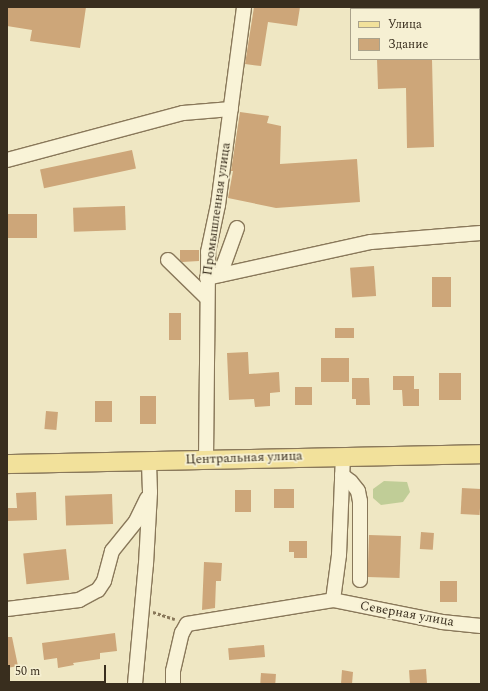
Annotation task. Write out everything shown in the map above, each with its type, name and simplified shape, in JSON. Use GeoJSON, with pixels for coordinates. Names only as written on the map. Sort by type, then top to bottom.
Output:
{"type":"FeatureCollection","features":[{"type":"Feature","properties":{"kind":"main road","name":"Центральная улица"},"geometry":{"type":"LineString","coordinates":[[7,464],[481,454]]}},
{"type":"Feature","properties":{"kind":"street","name":"Промышленная улица"},"geometry":{"type":"LineString","coordinates":[[206,459],[207,298],[214,276],[208,252],[218,205],[244,7]]}},
{"type":"Feature","properties":{"kind":"street"},"geometry":{"type":"LineString","coordinates":[[7,160],[183,113],[231,109]]}},
{"type":"Feature","properties":{"kind":"street"},"geometry":{"type":"LineString","coordinates":[[214,276],[237,228]]}},
{"type":"Feature","properties":{"kind":"street"},"geometry":{"type":"LineString","coordinates":[[214,276],[371,242],[427,232],[481,233]]}},
{"type":"Feature","properties":{"kind":"street"},"geometry":{"type":"LineString","coordinates":[[168,260],[207,298]]}},
{"type":"Feature","properties":{"kind":"street"},"geometry":{"type":"LineString","coordinates":[[333,600],[339,555],[343,456]]}},
{"type":"Feature","properties":{"kind":"street"},"geometry":{"type":"LineString","coordinates":[[135,684],[150,492],[149,461]]}},
{"type":"Feature","properties":{"kind":"street"},"geometry":{"type":"LineString","coordinates":[[342,475],[352,482],[358,491],[360,501],[360,580]]}},
{"type":"Feature","properties":{"kind":"street"},"geometry":{"type":"LineString","coordinates":[[7,609],[79,600],[98,590],[104,581],[112,551],[136,521],[150,492]]}},
{"type":"Feature","properties":{"kind":"street","name":"Северная улица"},"geometry":{"type":"LineString","coordinates":[[187,624],[333,600],[442,622],[481,626]]}},
{"type":"Feature","properties":{"kind":"street"},"geometry":{"type":"LineString","coordinates":[[173,684],[173,671],[182,633],[187,624]]}},
{"type":"Feature","properties":{"kind":"path"},"geometry":{"type":"LineString","coordinates":[[142,609],[164,614],[187,624]]}},
{"type":"Feature","properties":{"kind":"green space"},"geometry":{"type":"Polygon","coordinates":[[[384,481],[407,482],[410,492],[403,502],[381,505],[373,498],[373,489],[384,481]]]}},
{"type":"Feature","properties":{"kind":"building"},"geometry":{"type":"Polygon","coordinates":[[[7,7],[86,7],[80,48],[30,41],[32,30],[7,26],[7,7]]]}},
{"type":"Feature","properties":{"kind":"building"},"geometry":{"type":"Polygon","coordinates":[[[254,7],[300,7],[297,26],[268,22],[261,66],[245,64],[254,7]]]}},
{"type":"Feature","properties":{"kind":"building"},"geometry":{"type":"Polygon","coordinates":[[[377,60],[432,60],[434,147],[407,148],[406,88],[378,89],[377,60]]]}},
{"type":"Feature","properties":{"kind":"building"},"geometry":{"type":"Polygon","coordinates":[[[240,112],[269,116],[267,123],[281,126],[280,164],[357,159],[360,202],[276,208],[228,198],[233,171],[231,171],[240,112]]]}},
{"type":"Feature","properties":{"kind":"building"},"geometry":{"type":"Polygon","coordinates":[[[132,150],[136,169],[44,188],[40,170],[132,150]]]}},
{"type":"Feature","properties":{"kind":"building"},"geometry":{"type":"Polygon","coordinates":[[[125,206],[126,230],[74,232],[73,208],[125,206]]]}},
{"type":"Feature","properties":{"kind":"building"},"geometry":{"type":"Polygon","coordinates":[[[7,214],[37,214],[37,238],[7,238],[7,214]]]}},
{"type":"Feature","properties":{"kind":"building"},"geometry":{"type":"Polygon","coordinates":[[[180,250],[199,250],[199,261],[182,262],[180,260],[180,250]]]}},
{"type":"Feature","properties":{"kind":"building"},"geometry":{"type":"Polygon","coordinates":[[[374,266],[376,296],[352,298],[350,268],[374,266]]]}},
{"type":"Feature","properties":{"kind":"building"},"geometry":{"type":"Polygon","coordinates":[[[432,277],[451,277],[451,307],[432,307],[432,277]]]}},
{"type":"Feature","properties":{"kind":"building"},"geometry":{"type":"Polygon","coordinates":[[[169,313],[181,313],[181,340],[169,340],[169,313]]]}},
{"type":"Feature","properties":{"kind":"building"},"geometry":{"type":"Polygon","coordinates":[[[335,328],[354,328],[354,338],[335,338],[335,328]]]}},
{"type":"Feature","properties":{"kind":"building"},"geometry":{"type":"Polygon","coordinates":[[[248,352],[249,374],[279,372],[280,392],[270,393],[270,406],[255,407],[254,399],[229,400],[227,353],[248,352]]]}},
{"type":"Feature","properties":{"kind":"building"},"geometry":{"type":"Polygon","coordinates":[[[321,358],[349,358],[349,382],[321,382],[321,358]]]}},
{"type":"Feature","properties":{"kind":"building"},"geometry":{"type":"Polygon","coordinates":[[[439,373],[461,373],[461,400],[439,400],[439,373]]]}},
{"type":"Feature","properties":{"kind":"building"},"geometry":{"type":"Polygon","coordinates":[[[393,376],[414,376],[414,389],[419,389],[419,406],[403,406],[402,390],[393,390],[393,376]]]}},
{"type":"Feature","properties":{"kind":"building"},"geometry":{"type":"Polygon","coordinates":[[[352,378],[369,378],[370,405],[356,405],[356,399],[352,399],[352,378]]]}},
{"type":"Feature","properties":{"kind":"building"},"geometry":{"type":"Polygon","coordinates":[[[295,387],[312,387],[312,405],[295,405],[295,387]]]}},
{"type":"Feature","properties":{"kind":"building"},"geometry":{"type":"Polygon","coordinates":[[[140,396],[156,396],[156,424],[140,424],[140,396]]]}},
{"type":"Feature","properties":{"kind":"building"},"geometry":{"type":"Polygon","coordinates":[[[95,401],[112,401],[112,422],[95,422],[95,401]]]}},
{"type":"Feature","properties":{"kind":"building"},"geometry":{"type":"Polygon","coordinates":[[[46,411],[58,412],[56,430],[44,429],[46,411]]]}},
{"type":"Feature","properties":{"kind":"building"},"geometry":{"type":"Polygon","coordinates":[[[462,488],[481,489],[480,515],[461,514],[462,488]]]}},
{"type":"Feature","properties":{"kind":"building"},"geometry":{"type":"Polygon","coordinates":[[[274,489],[294,489],[294,508],[274,508],[274,489]]]}},
{"type":"Feature","properties":{"kind":"building"},"geometry":{"type":"Polygon","coordinates":[[[235,490],[251,490],[251,512],[235,512],[235,490]]]}},
{"type":"Feature","properties":{"kind":"building"},"geometry":{"type":"Polygon","coordinates":[[[36,492],[37,520],[7,521],[7,508],[17,508],[16,493],[36,492]]]}},
{"type":"Feature","properties":{"kind":"building"},"geometry":{"type":"Polygon","coordinates":[[[112,494],[113,524],[66,526],[65,496],[112,494]]]}},
{"type":"Feature","properties":{"kind":"building"},"geometry":{"type":"Polygon","coordinates":[[[421,532],[434,533],[433,550],[420,549],[421,532]]]}},
{"type":"Feature","properties":{"kind":"building"},"geometry":{"type":"Polygon","coordinates":[[[369,535],[401,536],[400,578],[368,577],[369,535]]]}},
{"type":"Feature","properties":{"kind":"building"},"geometry":{"type":"Polygon","coordinates":[[[289,541],[307,541],[307,558],[294,558],[294,552],[289,552],[289,541]]]}},
{"type":"Feature","properties":{"kind":"building"},"geometry":{"type":"Polygon","coordinates":[[[66,549],[69,580],[26,584],[23,553],[66,549]]]}},
{"type":"Feature","properties":{"kind":"building"},"geometry":{"type":"Polygon","coordinates":[[[204,562],[222,563],[221,581],[216,581],[215,608],[202,610],[204,562]]]}},
{"type":"Feature","properties":{"kind":"building"},"geometry":{"type":"Polygon","coordinates":[[[440,581],[457,581],[457,602],[440,602],[440,581]]]}},
{"type":"Feature","properties":{"kind":"building"},"geometry":{"type":"Polygon","coordinates":[[[115,633],[117,651],[100,653],[100,659],[73,663],[74,665],[58,668],[57,658],[44,660],[42,643],[115,633]]]}},
{"type":"Feature","properties":{"kind":"building"},"geometry":{"type":"Polygon","coordinates":[[[7,637],[12,637],[18,666],[7,668],[7,637]]]}},
{"type":"Feature","properties":{"kind":"building"},"geometry":{"type":"Polygon","coordinates":[[[264,645],[265,657],[229,660],[228,648],[264,645]]]}},
{"type":"Feature","properties":{"kind":"building"},"geometry":{"type":"Polygon","coordinates":[[[426,669],[427,684],[410,684],[409,670],[426,669]]]}},
{"type":"Feature","properties":{"kind":"building"},"geometry":{"type":"Polygon","coordinates":[[[342,670],[353,672],[352,684],[341,684],[342,670]]]}},
{"type":"Feature","properties":{"kind":"building"},"geometry":{"type":"Polygon","coordinates":[[[261,673],[276,674],[275,684],[260,684],[261,673]]]}}]}
